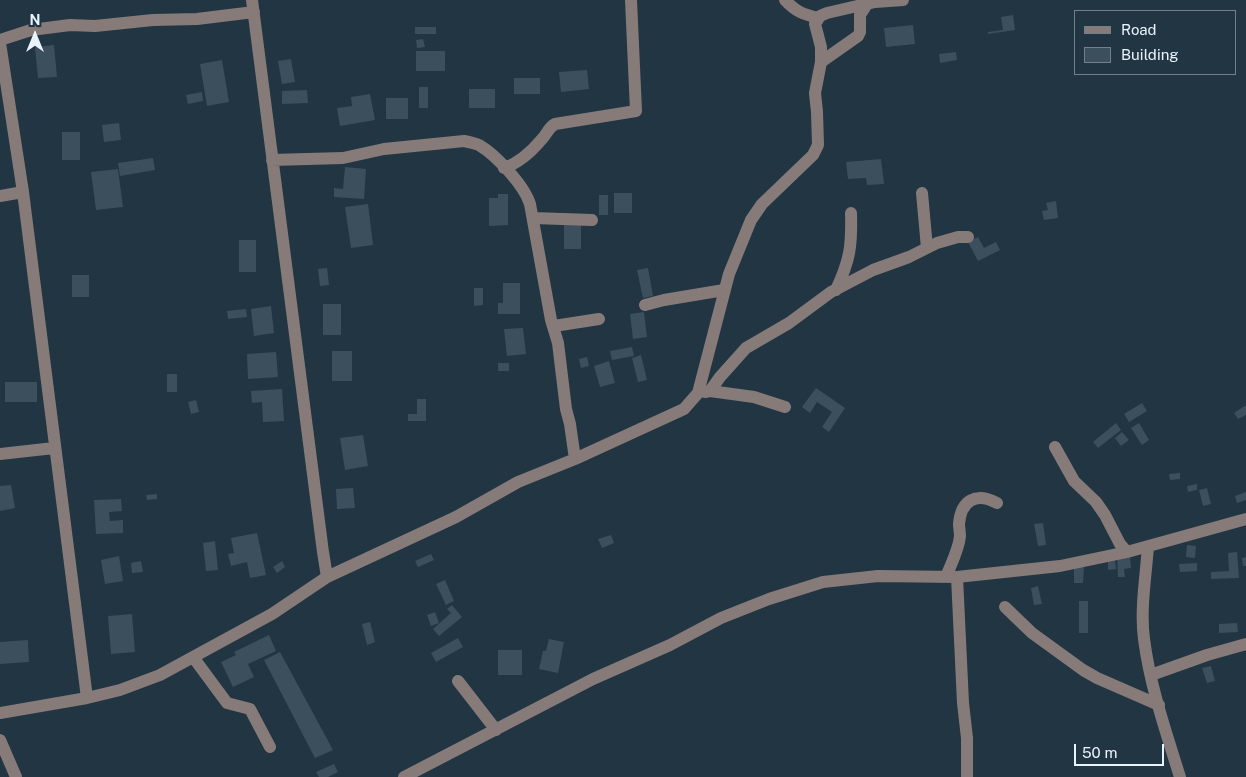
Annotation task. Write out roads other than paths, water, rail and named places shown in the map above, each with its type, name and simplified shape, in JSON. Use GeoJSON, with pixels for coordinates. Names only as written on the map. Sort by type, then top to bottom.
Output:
{"type":"FeatureCollection","features":[{"type":"Feature","properties":{"kind":"street"},"geometry":{"type":"LineString","coordinates":[[504,168],[517,163],[543,139],[549,128],[555,124],[636,112],[631,0]]}},
{"type":"Feature","properties":{"kind":"street"},"geometry":{"type":"LineString","coordinates":[[785,0],[793,9],[802,14],[818,18],[827,13],[867,4],[903,0]]}},
{"type":"Feature","properties":{"kind":"street"},"geometry":{"type":"LineString","coordinates":[[821,62],[858,36],[860,32],[860,15],[867,4]]}},
{"type":"Feature","properties":{"kind":"street"},"geometry":{"type":"LineString","coordinates":[[87,698],[23,192],[0,42],[32,30],[70,25],[95,26],[153,20],[197,19],[253,6],[322,552],[327,577]]}},
{"type":"Feature","properties":{"kind":"street"},"geometry":{"type":"LineString","coordinates":[[704,392],[728,274],[751,220],[769,197],[813,155],[818,145],[815,93],[821,62],[821,46],[815,28],[818,18]]}},
{"type":"Feature","properties":{"kind":"street"},"geometry":{"type":"LineString","coordinates":[[272,160],[343,158],[384,149],[464,141],[483,148],[504,168],[523,188],[533,218],[550,320],[554,326],[558,343],[566,409],[575,460]]}},
{"type":"Feature","properties":{"kind":"street"},"geometry":{"type":"LineString","coordinates":[[0,196],[23,192]]}},
{"type":"Feature","properties":{"kind":"street"},"geometry":{"type":"LineString","coordinates":[[922,193],[927,248]]}},
{"type":"Feature","properties":{"kind":"street"},"geometry":{"type":"LineString","coordinates":[[836,290],[846,267],[850,251],[851,213]]}},
{"type":"Feature","properties":{"kind":"street"},"geometry":{"type":"LineString","coordinates":[[533,218],[592,220]]}},
{"type":"Feature","properties":{"kind":"street"},"geometry":{"type":"LineString","coordinates":[[0,713],[87,698],[128,687],[160,675],[272,614],[327,577],[456,517],[518,482],[575,460],[684,409],[720,377],[746,348],[789,323],[836,290],[873,270],[909,257],[927,248],[958,237],[968,237]]}},
{"type":"Feature","properties":{"kind":"street"},"geometry":{"type":"LineString","coordinates":[[645,306],[664,300],[724,290]]}},
{"type":"Feature","properties":{"kind":"street"},"geometry":{"type":"LineString","coordinates":[[554,326],[599,318]]}},
{"type":"Feature","properties":{"kind":"street"},"geometry":{"type":"LineString","coordinates":[[704,392],[754,397],[785,407]]}},
{"type":"Feature","properties":{"kind":"street"},"geometry":{"type":"LineString","coordinates":[[1055,447],[1074,481],[1096,502],[1120,544],[1127,552]]}},
{"type":"Feature","properties":{"kind":"street"},"geometry":{"type":"LineString","coordinates":[[0,454],[54,448]]}},
{"type":"Feature","properties":{"kind":"street"},"geometry":{"type":"LineString","coordinates":[[967,777],[967,738],[951,577],[960,535],[961,515],[966,504],[972,499],[980,498],[997,503]]}},
{"type":"Feature","properties":{"kind":"street"},"geometry":{"type":"LineString","coordinates":[[404,777],[593,679],[670,645],[721,618],[769,599],[823,582],[878,576],[951,577],[1060,566],[1127,552],[1246,519]]}},
{"type":"Feature","properties":{"kind":"street"},"geometry":{"type":"LineString","coordinates":[[1148,546],[1143,621],[1144,638],[1151,675],[1180,777]]}},
{"type":"Feature","properties":{"kind":"street"},"geometry":{"type":"LineString","coordinates":[[1005,607],[1032,633],[1083,670],[1159,705]]}},
{"type":"Feature","properties":{"kind":"street"},"geometry":{"type":"LineString","coordinates":[[1151,675],[1207,655],[1246,644]]}},
{"type":"Feature","properties":{"kind":"street"},"geometry":{"type":"LineString","coordinates":[[193,657],[227,703],[250,709],[270,747]]}},
{"type":"Feature","properties":{"kind":"street"},"geometry":{"type":"LineString","coordinates":[[458,681],[496,730]]}},
{"type":"Feature","properties":{"kind":"street"},"geometry":{"type":"LineString","coordinates":[[0,740],[16,777]]}}]}
